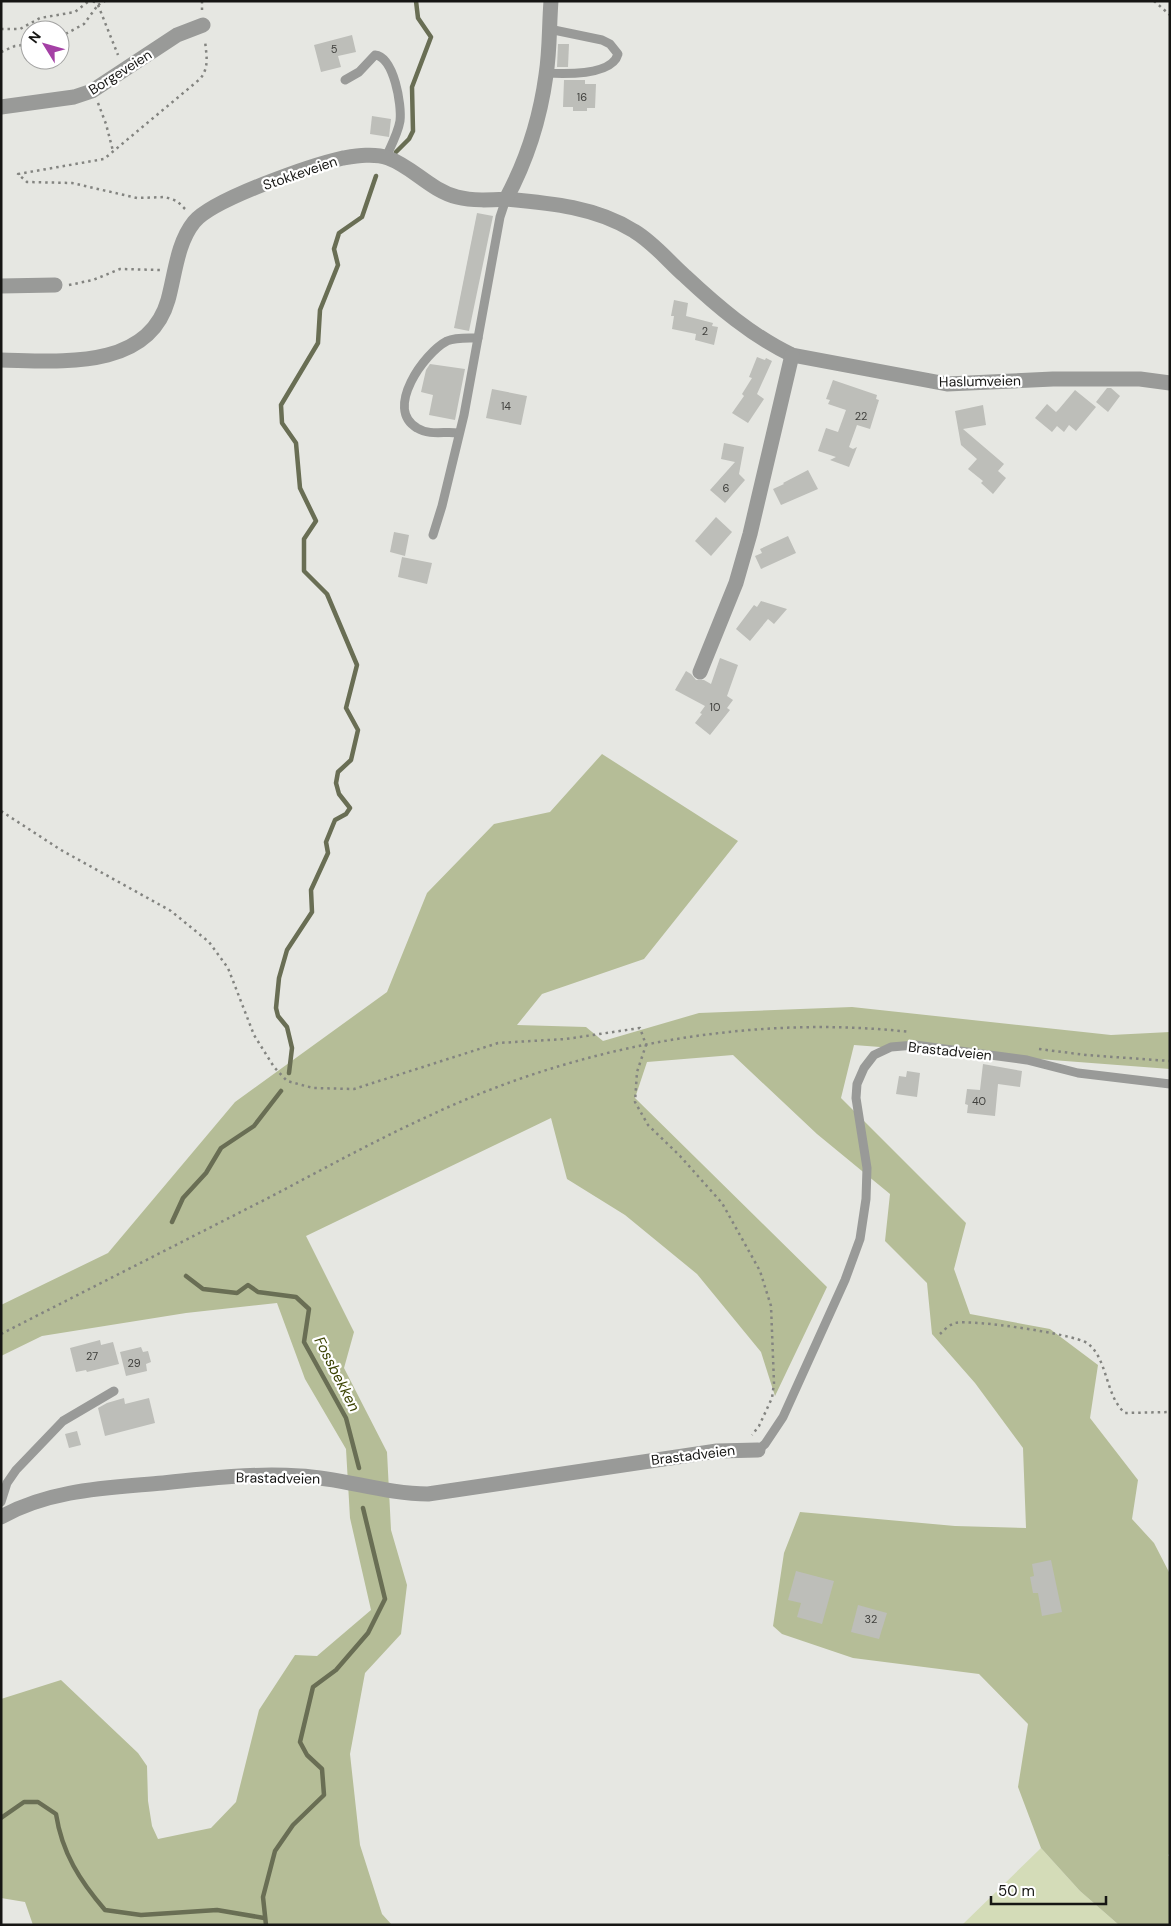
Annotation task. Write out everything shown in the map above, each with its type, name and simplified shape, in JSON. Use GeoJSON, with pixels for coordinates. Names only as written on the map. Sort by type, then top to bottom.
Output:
{"type":"FeatureCollection","features":[{"type":"Feature","properties":{"kind":"street"},"geometry":{"type":"LineString","coordinates":[[506,199],[519,175],[534,135],[546,73],[551,1]]}},
{"type":"Feature","properties":{"kind":"street","name":"Borgeveien"},"geometry":{"type":"LineString","coordinates":[[1,107],[74,97],[92,91],[177,35],[203,24]]}},
{"type":"Feature","properties":{"kind":"street","name":"Stokkeveien"},"geometry":{"type":"LineString","coordinates":[[1,360],[96,357],[131,348],[144,339],[162,315],[184,237],[196,219],[222,202],[287,175],[325,162],[363,156],[386,157],[400,164],[435,188],[456,197],[506,199]]}},
{"type":"Feature","properties":{"kind":"street","name":"Haslumveien"},"geometry":{"type":"LineString","coordinates":[[506,199],[586,211],[603,216],[634,231],[653,244],[697,288],[743,325],[792,355],[947,384],[1063,379],[1140,379],[1170,383]]}},
{"type":"Feature","properties":{"kind":"street"},"geometry":{"type":"LineString","coordinates":[[1,286],[55,285]]}},
{"type":"Feature","properties":{"kind":"street"},"geometry":{"type":"LineString","coordinates":[[700,672],[736,583],[750,534],[792,355]]}},
{"type":"Feature","properties":{"kind":"street","name":"Brastadveien"},"geometry":{"type":"LineString","coordinates":[[1,1517],[39,1500],[69,1492],[194,1479],[299,1475],[349,1482],[401,1493],[428,1494],[695,1454],[741,1449],[758,1450]]}},
{"type":"Feature","properties":{"kind":"lane"},"geometry":{"type":"LineString","coordinates":[[546,73],[577,74],[603,68],[615,60],[618,54],[610,44],[602,40],[549,30]]}},
{"type":"Feature","properties":{"kind":"lane"},"geometry":{"type":"LineString","coordinates":[[345,80],[359,72],[376,55],[387,63],[395,83],[401,111],[397,130],[386,157]]}},
{"type":"Feature","properties":{"kind":"lane"},"geometry":{"type":"LineString","coordinates":[[433,535],[464,415],[500,217],[506,199]]}},
{"type":"Feature","properties":{"kind":"lane"},"geometry":{"type":"LineString","coordinates":[[458,433],[419,430],[408,421],[405,403],[408,389],[415,375],[438,348],[453,339],[478,338]]}},
{"type":"Feature","properties":{"kind":"lane","name":"Brastadveien"},"geometry":{"type":"LineString","coordinates":[[758,1450],[765,1444],[783,1417],[846,1280],[860,1239],[866,1199],[867,1168],[856,1098],[857,1084],[864,1068],[874,1055],[891,1047],[915,1044],[1027,1060],[1078,1073],[1170,1084]]}},
{"type":"Feature","properties":{"kind":"lane"},"geometry":{"type":"LineString","coordinates":[[1,1502],[7,1483],[16,1470],[63,1422],[114,1391]]}},
{"type":"Feature","properties":{"kind":"path"},"geometry":{"type":"LineString","coordinates":[[1,29],[20,28],[40,18],[75,12],[89,1]]}},
{"type":"Feature","properties":{"kind":"path"},"geometry":{"type":"LineString","coordinates":[[93,1],[98,5],[119,57],[126,69]]}},
{"type":"Feature","properties":{"kind":"path"},"geometry":{"type":"LineString","coordinates":[[70,32],[84,24],[98,5],[104,1]]}},
{"type":"Feature","properties":{"kind":"path"},"geometry":{"type":"LineString","coordinates":[[196,219],[177,201],[165,197],[137,198],[72,183],[27,182],[18,174],[104,159],[200,79],[205,73],[207,65],[202,1]]}},
{"type":"Feature","properties":{"kind":"path"},"geometry":{"type":"LineString","coordinates":[[1154,1],[1170,15]]}},
{"type":"Feature","properties":{"kind":"path"},"geometry":{"type":"LineString","coordinates":[[1,52],[20,45]]}},
{"type":"Feature","properties":{"kind":"path"},"geometry":{"type":"LineString","coordinates":[[92,91],[106,124],[113,151]]}},
{"type":"Feature","properties":{"kind":"path"},"geometry":{"type":"LineString","coordinates":[[55,285],[57,287],[93,280],[120,269],[175,272]]}},
{"type":"Feature","properties":{"kind":"path"},"geometry":{"type":"LineString","coordinates":[[1,812],[61,850],[171,911],[209,942],[228,968],[254,1035],[274,1067],[287,1080],[312,1088],[354,1089],[498,1043],[566,1039],[640,1028],[646,1045],[637,1072],[635,1102],[648,1125],[680,1156],[722,1203],[760,1271],[771,1306],[774,1383],[772,1398],[759,1426],[741,1449]]}},
{"type":"Feature","properties":{"kind":"path"},"geometry":{"type":"LineString","coordinates":[[1,1334],[434,1113],[529,1076],[596,1056],[646,1045],[734,1031],[789,1027],[834,1027],[918,1033]]}},
{"type":"Feature","properties":{"kind":"path"},"geometry":{"type":"LineString","coordinates":[[1037,1049],[1086,1056],[1170,1061]]}},
{"type":"Feature","properties":{"kind":"path"},"geometry":{"type":"LineString","coordinates":[[940,1334],[952,1324],[986,1322],[1069,1337],[1087,1344],[1096,1354],[1117,1406],[1125,1413],[1170,1412]]}},
{"type":"Feature","properties":{"kind":"green space"},"geometry":{"type":"Polygon","coordinates":[[[602,754],[738,841],[644,959],[542,994],[517,1025],[586,1027],[603,1041],[699,1013],[852,1007],[1111,1035],[1170,1032],[1170,1069],[854,1045],[841,1098],[966,1223],[954,1269],[970,1314],[1050,1329],[1098,1365],[1090,1418],[1138,1480],[1132,1519],[1154,1543],[1170,1574],[1170,1854],[1168,1855],[1170,1857],[1170,1925],[1119,1925],[1080,1891],[1041,1848],[1018,1787],[1028,1724],[979,1674],[853,1658],[782,1634],[773,1626],[784,1553],[800,1512],[955,1526],[1026,1528],[1023,1448],[975,1383],[932,1334],[927,1283],[885,1241],[890,1194],[817,1134],[733,1055],[647,1062],[635,1098],[827,1287],[775,1396],[761,1352],[697,1274],[625,1215],[567,1179],[551,1118],[306,1236],[354,1332],[344,1368],[387,1452],[391,1530],[407,1585],[401,1634],[365,1673],[350,1754],[360,1845],[382,1914],[392,1925],[33,1925],[25,1902],[1,1898],[1,1699],[61,1680],[138,1753],[147,1766],[148,1801],[152,1826],[158,1839],[211,1828],[236,1802],[259,1710],[295,1655],[317,1656],[371,1610],[350,1518],[346,1449],[305,1379],[277,1303],[186,1313],[42,1336],[1,1356],[1,1305],[108,1253],[235,1102],[387,992],[427,893],[494,824],[550,812],[602,754]]]}},
{"type":"Feature","properties":{"kind":"green space"},"geometry":{"type":"Polygon","coordinates":[[[1041,1848],[1080,1891],[1119,1925],[962,1925],[1041,1848]]]}},
{"type":"Feature","properties":{"kind":"building"},"geometry":{"type":"Polygon","coordinates":[[[352,35],[356,52],[338,56],[341,67],[321,72],[314,45],[352,35]]]}},
{"type":"Feature","properties":{"kind":"building"},"geometry":{"type":"Polygon","coordinates":[[[558,44],[569,44],[568,67],[557,67],[558,44]]]}},
{"type":"Feature","properties":{"kind":"building"},"geometry":{"type":"Polygon","coordinates":[[[564,80],[585,80],[585,84],[596,84],[595,108],[587,108],[587,111],[573,111],[573,107],[563,107],[564,80]]]}},
{"type":"Feature","properties":{"kind":"building"},"geometry":{"type":"Polygon","coordinates":[[[372,116],[391,119],[389,137],[370,134],[372,116]]]}},
{"type":"Feature","properties":{"kind":"building"},"geometry":{"type":"Polygon","coordinates":[[[477,213],[493,216],[469,331],[454,328],[477,213]]]}},
{"type":"Feature","properties":{"kind":"building"},"geometry":{"type":"Polygon","coordinates":[[[674,300],[688,303],[686,316],[713,323],[712,326],[718,327],[714,345],[695,340],[696,334],[672,329],[674,316],[671,316],[674,300]]]}},
{"type":"Feature","properties":{"kind":"building"},"geometry":{"type":"Polygon","coordinates":[[[757,357],[772,361],[757,394],[764,399],[748,423],[732,413],[744,396],[742,394],[752,378],[749,377],[757,357]]]}},
{"type":"Feature","properties":{"kind":"building"},"geometry":{"type":"Polygon","coordinates":[[[430,364],[465,369],[455,420],[429,415],[433,395],[421,392],[426,370],[430,364]]]}},
{"type":"Feature","properties":{"kind":"building"},"geometry":{"type":"Polygon","coordinates":[[[833,380],[877,395],[876,399],[879,400],[870,429],[857,425],[849,447],[853,449],[857,447],[849,467],[830,460],[836,457],[818,451],[826,428],[838,432],[846,410],[828,404],[830,400],[826,399],[833,380]]]}},
{"type":"Feature","properties":{"kind":"building"},"geometry":{"type":"Polygon","coordinates":[[[1107,388],[1111,388],[1120,396],[1108,412],[1096,402],[1107,388]]]}},
{"type":"Feature","properties":{"kind":"building"},"geometry":{"type":"Polygon","coordinates":[[[492,389],[527,396],[521,425],[486,418],[492,389]]]}},
{"type":"Feature","properties":{"kind":"building"},"geometry":{"type":"Polygon","coordinates":[[[1075,390],[1096,407],[1076,431],[1069,425],[1064,432],[1057,426],[1052,432],[1035,418],[1047,404],[1056,412],[1075,390]]]}},
{"type":"Feature","properties":{"kind":"building"},"geometry":{"type":"Polygon","coordinates":[[[983,405],[986,425],[963,429],[1004,464],[998,471],[1006,478],[993,494],[981,483],[983,481],[968,469],[977,459],[961,445],[955,411],[983,405]]]}},
{"type":"Feature","properties":{"kind":"building"},"geometry":{"type":"Polygon","coordinates":[[[724,443],[744,447],[739,474],[745,480],[725,503],[710,490],[735,462],[721,459],[724,443]]]}},
{"type":"Feature","properties":{"kind":"building"},"geometry":{"type":"Polygon","coordinates":[[[808,470],[818,489],[781,505],[773,489],[808,470]]]}},
{"type":"Feature","properties":{"kind":"building"},"geometry":{"type":"Polygon","coordinates":[[[716,517],[732,532],[711,556],[695,541],[716,517]]]}},
{"type":"Feature","properties":{"kind":"building"},"geometry":{"type":"Polygon","coordinates":[[[394,532],[409,535],[405,556],[390,552],[394,532]]]}},
{"type":"Feature","properties":{"kind":"building"},"geometry":{"type":"Polygon","coordinates":[[[788,536],[796,553],[761,569],[755,556],[762,553],[760,549],[788,536]]]}},
{"type":"Feature","properties":{"kind":"building"},"geometry":{"type":"Polygon","coordinates":[[[402,557],[432,563],[427,584],[398,577],[402,557]]]}},
{"type":"Feature","properties":{"kind":"building"},"geometry":{"type":"Polygon","coordinates":[[[761,601],[787,609],[774,624],[768,619],[750,641],[736,629],[754,605],[757,607],[761,601]]]}},
{"type":"Feature","properties":{"kind":"building"},"geometry":{"type":"Polygon","coordinates":[[[720,658],[738,665],[727,696],[733,700],[727,708],[730,710],[710,735],[695,723],[705,706],[675,690],[686,671],[696,680],[704,680],[711,684],[720,658]]]}},
{"type":"Feature","properties":{"kind":"building"},"geometry":{"type":"Polygon","coordinates":[[[983,1064],[1022,1071],[1020,1087],[998,1084],[995,1116],[967,1113],[968,1105],[965,1104],[967,1089],[980,1090],[983,1064]]]}},
{"type":"Feature","properties":{"kind":"building"},"geometry":{"type":"Polygon","coordinates":[[[907,1071],[920,1073],[917,1097],[896,1094],[899,1076],[906,1077],[907,1071]]]}},
{"type":"Feature","properties":{"kind":"building"},"geometry":{"type":"Polygon","coordinates":[[[100,1340],[101,1345],[113,1342],[119,1364],[87,1372],[86,1370],[76,1372],[70,1348],[100,1340]]]}},
{"type":"Feature","properties":{"kind":"building"},"geometry":{"type":"Polygon","coordinates":[[[141,1347],[143,1352],[148,1351],[151,1362],[146,1364],[147,1371],[126,1376],[120,1352],[141,1347]]]}},
{"type":"Feature","properties":{"kind":"building"},"geometry":{"type":"Polygon","coordinates":[[[124,1398],[125,1404],[149,1398],[155,1423],[105,1436],[98,1408],[124,1398]]]}},
{"type":"Feature","properties":{"kind":"building"},"geometry":{"type":"Polygon","coordinates":[[[77,1431],[81,1445],[69,1448],[65,1434],[77,1431]]]}},
{"type":"Feature","properties":{"kind":"building"},"geometry":{"type":"Polygon","coordinates":[[[1051,1560],[1062,1612],[1042,1616],[1038,1593],[1033,1593],[1030,1577],[1034,1576],[1032,1564],[1051,1560]]]}},
{"type":"Feature","properties":{"kind":"building"},"geometry":{"type":"Polygon","coordinates":[[[796,1571],[834,1581],[822,1624],[797,1617],[801,1603],[788,1600],[796,1571]]]}},
{"type":"Feature","properties":{"kind":"building"},"geometry":{"type":"Polygon","coordinates":[[[858,1605],[887,1613],[879,1639],[851,1632],[858,1605]]]}},
{"type":"Feature","properties":{"kind":"waterway","name":"Fossbekken"},"geometry":{"type":"LineString","coordinates":[[396,152],[409,139],[413,131],[412,87],[431,37],[418,18],[416,1]]}},
{"type":"Feature","properties":{"kind":"waterway","name":"Fossbekken"},"geometry":{"type":"LineString","coordinates":[[289,1073],[292,1048],[287,1027],[278,1016],[276,1008],[279,978],[287,950],[312,912],[311,890],[328,853],[326,842],[335,820],[346,814],[350,808],[339,794],[336,783],[338,772],[351,760],[358,730],[346,708],[357,665],[327,594],[304,571],[304,539],[316,521],[300,488],[296,443],[282,423],[281,405],[318,343],[320,310],[338,265],[334,249],[339,233],[362,217],[376,176]]}},
{"type":"Feature","properties":{"kind":"waterway","name":"Fossbekken"},"geometry":{"type":"LineString","coordinates":[[172,1222],[183,1198],[206,1173],[221,1148],[254,1126],[281,1091]]}},
{"type":"Feature","properties":{"kind":"waterway","name":"Fossbekken"},"geometry":{"type":"LineString","coordinates":[[186,1276],[203,1289],[237,1293],[248,1285],[258,1292],[296,1297],[309,1309],[304,1342],[346,1418],[359,1468]]}},
{"type":"Feature","properties":{"kind":"waterway","name":"Fossbekken"},"geometry":{"type":"LineString","coordinates":[[266,1925],[263,1897],[275,1851],[293,1825],[324,1795],[322,1769],[307,1755],[300,1742],[313,1687],[336,1670],[368,1633],[385,1599],[363,1508]]}},
{"type":"Feature","properties":{"kind":"waterway"},"geometry":{"type":"LineString","coordinates":[[1,1818],[24,1802],[38,1802],[56,1814],[63,1841],[73,1866],[105,1910],[141,1915],[217,1910],[264,1918]]}}]}
